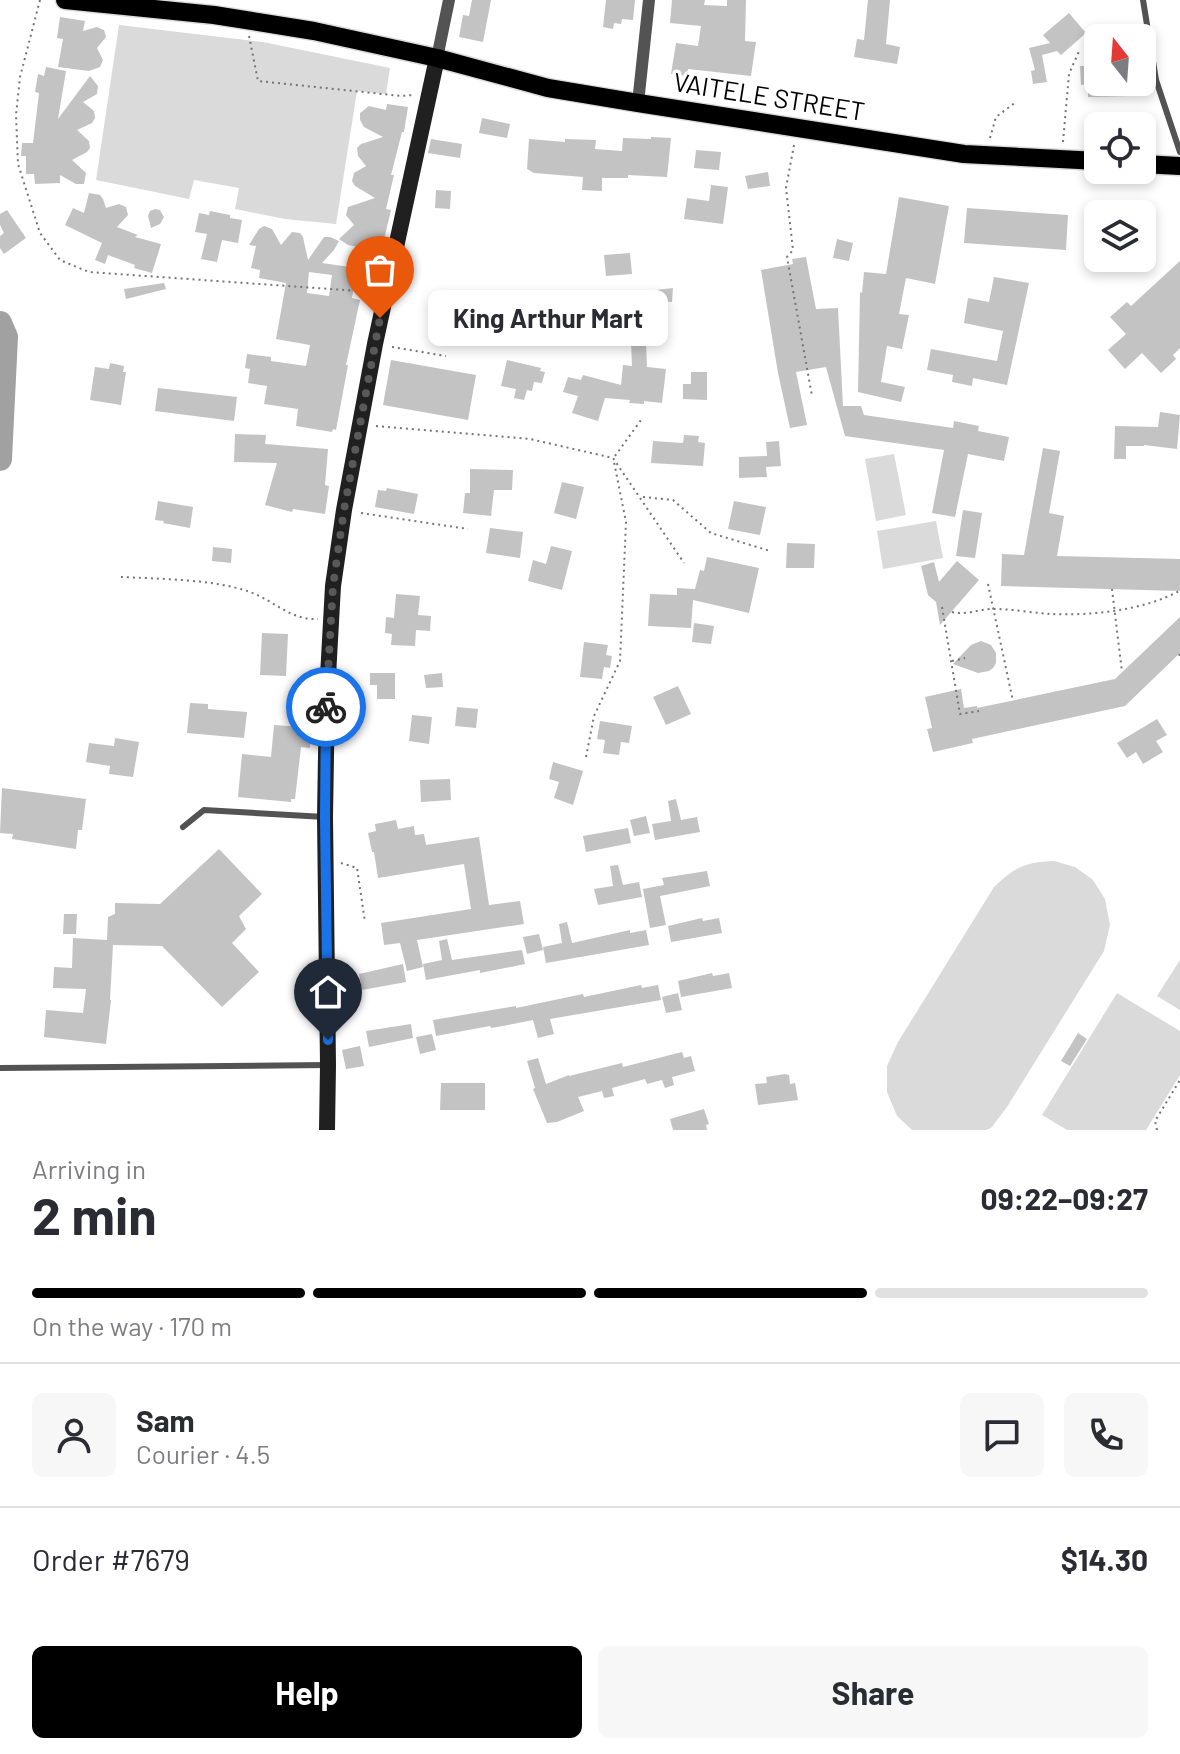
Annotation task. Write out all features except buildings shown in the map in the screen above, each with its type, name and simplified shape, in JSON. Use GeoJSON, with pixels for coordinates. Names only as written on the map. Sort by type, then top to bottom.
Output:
{"type":"FeatureCollection","features":[{"type":"Feature","properties":{"kind":"main road","name":"VAITELE STREET"},"geometry":{"type":"LineString","coordinates":[[65,0],[314,31],[437,58],[548,88],[638,103],[964,154],[1084,160]]}},
{"type":"Feature","properties":{"kind":"main road"},"geometry":{"type":"LineString","coordinates":[[327,1130],[325,817],[333,586],[375,344],[437,58]]}},
{"type":"Feature","properties":{"kind":"main road"},"geometry":{"type":"LineString","coordinates":[[1156,165],[1180,166]]}},
{"type":"Feature","properties":{"kind":"street"},"geometry":{"type":"LineString","coordinates":[[437,58],[449,0]]}},
{"type":"Feature","properties":{"kind":"street"},"geometry":{"type":"LineString","coordinates":[[638,103],[649,0]]}},
{"type":"Feature","properties":{"kind":"lane"},"geometry":{"type":"LineString","coordinates":[[1143,0],[1156,80],[1180,152]]}},
{"type":"Feature","properties":{"kind":"lane"},"geometry":{"type":"LineString","coordinates":[[183,827],[204,810],[325,817]]}},
{"type":"Feature","properties":{"kind":"lane"},"geometry":{"type":"LineString","coordinates":[[0,1068],[328,1065]]}},
{"type":"Feature","properties":{"kind":"path"},"geometry":{"type":"LineString","coordinates":[[40,0],[20,77],[16,115],[18,164],[40,233],[60,260],[89,272],[386,293]]}},
{"type":"Feature","properties":{"kind":"path"},"geometry":{"type":"LineString","coordinates":[[245,20],[258,81],[401,96],[430,92]]}},
{"type":"Feature","properties":{"kind":"path"},"geometry":{"type":"LineString","coordinates":[[1061,159],[1069,74],[1080,49]]}},
{"type":"Feature","properties":{"kind":"path"},"geometry":{"type":"LineString","coordinates":[[985,155],[996,117],[1016,102]]}},
{"type":"Feature","properties":{"kind":"path"},"geometry":{"type":"LineString","coordinates":[[797,128],[786,188],[793,250],[787,257],[812,396]]}},
{"type":"Feature","properties":{"kind":"path"},"geometry":{"type":"LineString","coordinates":[[375,344],[446,356]]}},
{"type":"Feature","properties":{"kind":"path"},"geometry":{"type":"LineString","coordinates":[[586,757],[594,716],[620,661],[626,522],[613,458],[641,420]]}},
{"type":"Feature","properties":{"kind":"path"},"geometry":{"type":"LineString","coordinates":[[360,424],[530,439],[613,458],[684,563]]}},
{"type":"Feature","properties":{"kind":"path"},"geometry":{"type":"LineString","coordinates":[[642,497],[673,500],[711,533],[770,551]]}},
{"type":"Feature","properties":{"kind":"path"},"geometry":{"type":"LineString","coordinates":[[344,510],[468,529]]}},
{"type":"Feature","properties":{"kind":"path"},"geometry":{"type":"LineString","coordinates":[[121,577],[224,586],[251,592],[310,620],[331,618]]}},
{"type":"Feature","properties":{"kind":"path"},"geometry":{"type":"LineString","coordinates":[[988,584],[1013,701]]}},
{"type":"Feature","properties":{"kind":"path"},"geometry":{"type":"LineString","coordinates":[[1112,589],[1122,672]]}},
{"type":"Feature","properties":{"kind":"path"},"geometry":{"type":"LineString","coordinates":[[952,612],[962,615],[993,608],[1056,614],[1129,609],[1179,591]]}},
{"type":"Feature","properties":{"kind":"path"},"geometry":{"type":"LineString","coordinates":[[942,607],[960,714],[979,711]]}},
{"type":"Feature","properties":{"kind":"path"},"geometry":{"type":"LineString","coordinates":[[996,653],[1003,652]]}},
{"type":"Feature","properties":{"kind":"path"},"geometry":{"type":"LineString","coordinates":[[951,661],[965,658]]}},
{"type":"Feature","properties":{"kind":"path"},"geometry":{"type":"LineString","coordinates":[[325,858],[357,868],[365,922]]}},
{"type":"Feature","properties":{"kind":"path"},"geometry":{"type":"LineString","coordinates":[[1157,1130],[1155,1121],[1180,1080]]}},
{"type":"Feature","properties":{"kind":"shaded area"},"geometry":{"type":"Polygon","coordinates":[[[119,25],[263,42],[390,68],[386,94],[357,91],[336,224],[285,219],[235,209],[239,188],[194,180],[189,199],[96,180],[119,25]]]}},
{"type":"Feature","properties":{"kind":"shaded area"},"geometry":{"type":"Polygon","coordinates":[[[894,454],[906,515],[876,521],[865,459],[894,454]]]}},
{"type":"Feature","properties":{"kind":"shaded area"},"geometry":{"type":"Polygon","coordinates":[[[936,521],[943,558],[883,569],[877,531],[936,521]]]}},
{"type":"Feature","properties":{"kind":"shaded area"},"geometry":{"type":"Polygon","coordinates":[[[1054,861],[1075,867],[1093,880],[1105,899],[1110,925],[1104,951],[991,1128],[912,1130],[897,1116],[887,1092],[887,1066],[898,1042],[994,887],[1021,867],[1054,861]]]}},
{"type":"Feature","properties":{"kind":"shaded area"},"geometry":{"type":"Polygon","coordinates":[[[1180,960],[1180,1010],[1157,996],[1180,960]]]}},
{"type":"Feature","properties":{"kind":"shaded area"},"geometry":{"type":"Polygon","coordinates":[[[1117,993],[1180,1031],[1180,1075],[1146,1130],[1067,1130],[1042,1115],[1117,993]]]}},
{"type":"Feature","properties":{"kind":"waterway"},"geometry":{"type":"LineString","coordinates":[[0,323],[6,337],[0,459]]}},
{"type":"Feature","properties":{"kind":"way so far"},"geometry":{"type":"LineString","coordinates":[[326,707],[333,586],[380,318]]}},
{"type":"Feature","properties":{"kind":"place","name":"King Arthur Mart"},"geometry":{"type":"Point","coordinates":[380,318]}},
{"type":"Feature","properties":{"kind":"route"},"geometry":{"type":"LineString","coordinates":[[326,707],[328,1040]]}}]}
